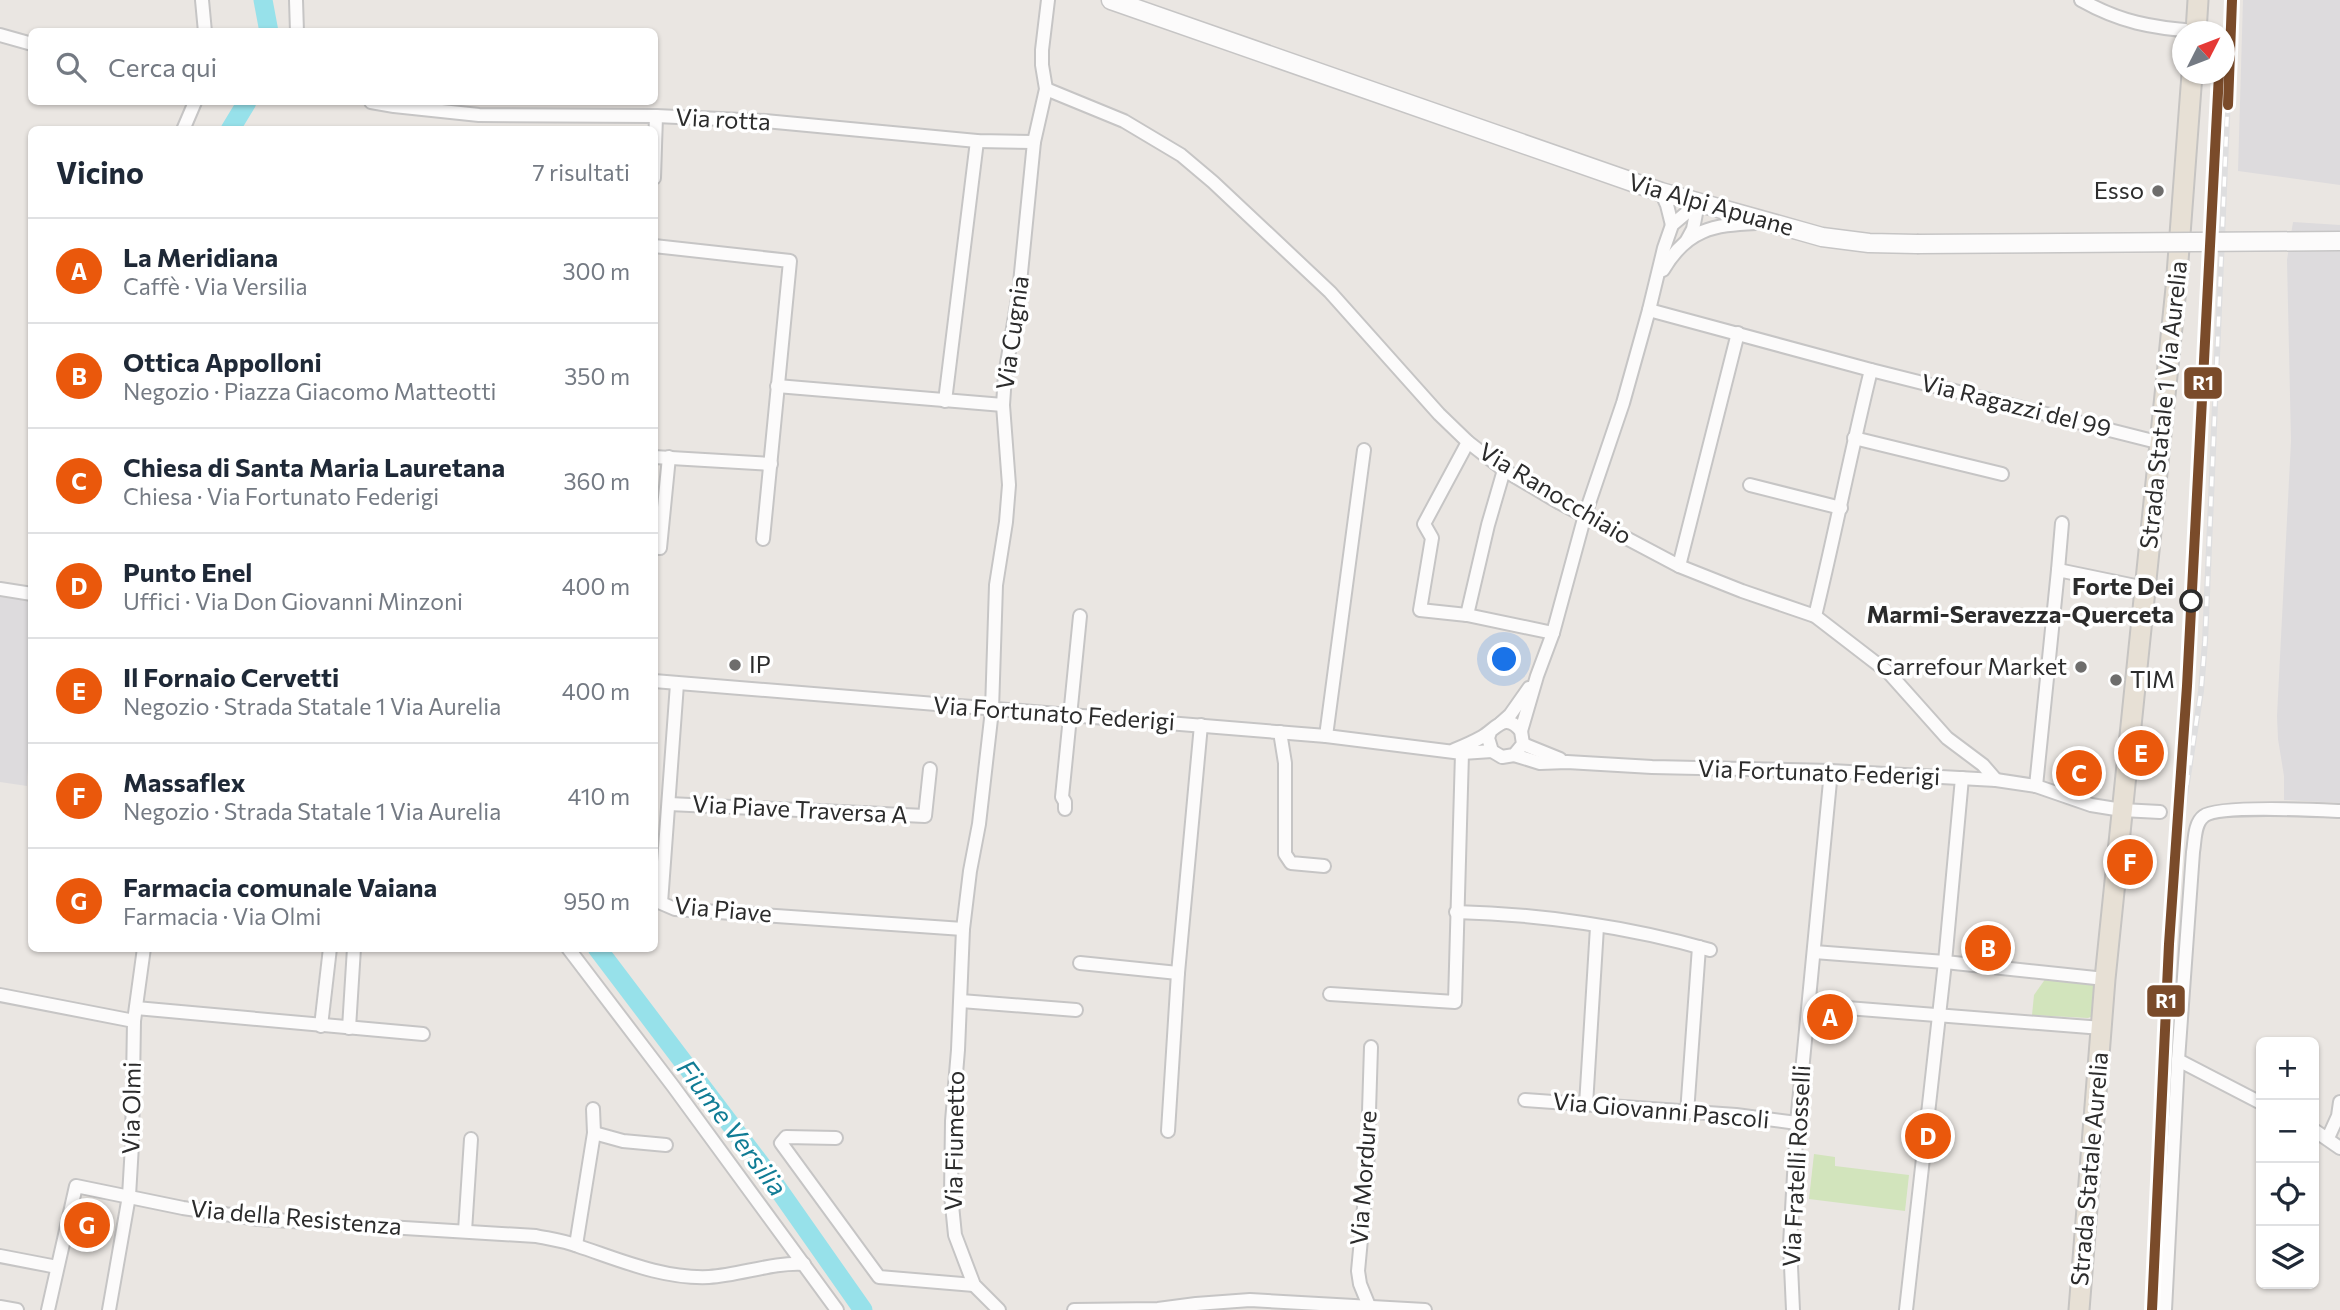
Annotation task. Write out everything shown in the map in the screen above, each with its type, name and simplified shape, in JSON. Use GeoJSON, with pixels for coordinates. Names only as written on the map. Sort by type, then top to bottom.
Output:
{"type":"FeatureCollection","features":[{"type":"Feature","properties":{"kind":"main road","name":"Via Alpi Apuane"},"geometry":{"type":"LineString","coordinates":[[1111,0],[1661,192],[1822,237],[1869,243],[1917,244],[2340,241]]}},
{"type":"Feature","properties":{"kind":"main road"},"geometry":{"type":"LineString","coordinates":[[2197,21],[2198,0]]}},
{"type":"Feature","properties":{"kind":"main road","name":"Strada Statale 1 Via Aurelia"},"geometry":{"type":"LineString","coordinates":[[2102,1028],[2176,288],[2191,84]]}},
{"type":"Feature","properties":{"kind":"main road","name":"Strada Statale Aurelia"},"geometry":{"type":"LineString","coordinates":[[2079,1310],[2102,1028]]}},
{"type":"Feature","properties":{"kind":"street"},"geometry":{"type":"LineString","coordinates":[[202,0],[205,28]]}},
{"type":"Feature","properties":{"kind":"street"},"geometry":{"type":"LineString","coordinates":[[296,0],[297,28]]}},
{"type":"Feature","properties":{"kind":"street","name":"Via Cugnia"},"geometry":{"type":"LineString","coordinates":[[992,710],[996,585],[1009,485],[1003,405],[1004,375],[1020,293],[1034,142],[1046,89],[1042,50],[1048,0]]}},
{"type":"Feature","properties":{"kind":"street"},"geometry":{"type":"LineString","coordinates":[[2081,0],[2110,16],[2149,27],[2172,29]]}},
{"type":"Feature","properties":{"kind":"street"},"geometry":{"type":"LineString","coordinates":[[0,35],[28,43]]}},
{"type":"Feature","properties":{"kind":"street","name":"Via Ranocchiaio"},"geometry":{"type":"LineString","coordinates":[[1046,89],[1124,121],[1181,155],[1329,292],[1439,414],[1468,442],[1504,470],[1679,566],[1815,616],[1889,673],[1947,738],[1983,765],[1996,780]]}},
{"type":"Feature","properties":{"kind":"street"},"geometry":{"type":"LineString","coordinates":[[185,126],[194,105]]}},
{"type":"Feature","properties":{"kind":"street","name":"Via rotta"},"geometry":{"type":"LineString","coordinates":[[388,105],[479,115],[656,116],[765,121],[977,141],[1034,142]]}},
{"type":"Feature","properties":{"kind":"street"},"geometry":{"type":"LineString","coordinates":[[479,115],[480,126]]}},
{"type":"Feature","properties":{"kind":"street"},"geometry":{"type":"LineString","coordinates":[[656,116],[656,126]]}},
{"type":"Feature","properties":{"kind":"street"},"geometry":{"type":"LineString","coordinates":[[945,401],[977,141]]}},
{"type":"Feature","properties":{"kind":"street"},"geometry":{"type":"LineString","coordinates":[[1661,192],[1672,225]]}},
{"type":"Feature","properties":{"kind":"street"},"geometry":{"type":"LineString","coordinates":[[1490,732],[1488,738],[1492,751],[1502,757],[1514,755],[1522,738],[1537,676],[1553,633],[1585,515],[1623,403],[1664,248],[1672,225],[1698,203]]}},
{"type":"Feature","properties":{"kind":"street"},"geometry":{"type":"LineString","coordinates":[[1656,283],[1671,257],[1693,229],[1698,203]]}},
{"type":"Feature","properties":{"kind":"street"},"geometry":{"type":"LineString","coordinates":[[1687,240],[1719,225],[1769,222]]}},
{"type":"Feature","properties":{"kind":"street"},"geometry":{"type":"LineString","coordinates":[[658,246],[790,261],[763,539]]}},
{"type":"Feature","properties":{"kind":"street","name":"Via Ragazzi del 99"},"geometry":{"type":"LineString","coordinates":[[1649,310],[1871,370],[2161,443]]}},
{"type":"Feature","properties":{"kind":"street"},"geometry":{"type":"LineString","coordinates":[[1679,566],[1738,333]]}},
{"type":"Feature","properties":{"kind":"street"},"geometry":{"type":"LineString","coordinates":[[1815,616],[1871,370]]}},
{"type":"Feature","properties":{"kind":"street"},"geometry":{"type":"LineString","coordinates":[[777,386],[1003,405]]}},
{"type":"Feature","properties":{"kind":"street"},"geometry":{"type":"LineString","coordinates":[[1854,438],[2002,474]]}},
{"type":"Feature","properties":{"kind":"street"},"geometry":{"type":"LineString","coordinates":[[1468,442],[1424,524],[1432,538],[1420,610],[1467,615],[1553,633]]}},
{"type":"Feature","properties":{"kind":"street"},"geometry":{"type":"LineString","coordinates":[[1326,736],[1364,450]]}},
{"type":"Feature","properties":{"kind":"street"},"geometry":{"type":"LineString","coordinates":[[658,457],[771,464]]}},
{"type":"Feature","properties":{"kind":"street"},"geometry":{"type":"LineString","coordinates":[[658,548],[669,457]]}},
{"type":"Feature","properties":{"kind":"street"},"geometry":{"type":"LineString","coordinates":[[1467,615],[1504,470]]}},
{"type":"Feature","properties":{"kind":"street"},"geometry":{"type":"LineString","coordinates":[[1750,485],[1841,508]]}},
{"type":"Feature","properties":{"kind":"street"},"geometry":{"type":"LineString","coordinates":[[2036,786],[2062,523]]}},
{"type":"Feature","properties":{"kind":"street"},"geometry":{"type":"LineString","coordinates":[[2057,570],[2145,588]]}},
{"type":"Feature","properties":{"kind":"street"},"geometry":{"type":"LineString","coordinates":[[0,589],[28,593]]}},
{"type":"Feature","properties":{"kind":"street"},"geometry":{"type":"LineString","coordinates":[[1065,809],[1062,797],[1080,615]]}},
{"type":"Feature","properties":{"kind":"street"},"geometry":{"type":"LineString","coordinates":[[1330,994],[1455,1002],[1457,752],[1501,723],[1521,702],[1537,676]]}},
{"type":"Feature","properties":{"kind":"street","name":"Via Fortunato Federigi"},"geometry":{"type":"LineString","coordinates":[[658,682],[1326,736],[1457,752],[1492,751]]}},
{"type":"Feature","properties":{"kind":"street","name":"Via Piave"},"geometry":{"type":"LineString","coordinates":[[677,684],[661,903],[675,909],[963,929]]}},
{"type":"Feature","properties":{"kind":"street","name":"Via Fiumetto"},"geometry":{"type":"LineString","coordinates":[[992,710],[963,929],[961,1001],[952,1121],[951,1195],[955,1235],[974,1285],[999,1310]]}},
{"type":"Feature","properties":{"kind":"street"},"geometry":{"type":"LineString","coordinates":[[1501,723],[1513,723],[1522,738],[1567,762]]}},
{"type":"Feature","properties":{"kind":"street"},"geometry":{"type":"LineString","coordinates":[[1168,1130],[1178,973],[1201,725]]}},
{"type":"Feature","properties":{"kind":"street"},"geometry":{"type":"LineString","coordinates":[[1280,732],[1284,763],[1285,854],[1291,863],[1324,866]]}},
{"type":"Feature","properties":{"kind":"street","name":"Via Fortunato Federigi"},"geometry":{"type":"LineString","coordinates":[[1514,755],[1539,763],[1831,771],[1996,780],[2036,786],[2091,805],[2160,812]]}},
{"type":"Feature","properties":{"kind":"street","name":"Via Piave Traversa A"},"geometry":{"type":"LineString","coordinates":[[670,804],[925,816],[930,769]]}},
{"type":"Feature","properties":{"kind":"street","name":"Via Fratelli Rosselli"},"geometry":{"type":"LineString","coordinates":[[1793,1310],[1790,1244],[1797,1123],[1831,771]]}},
{"type":"Feature","properties":{"kind":"street"},"geometry":{"type":"LineString","coordinates":[[1906,1310],[1945,962],[1962,778]]}},
{"type":"Feature","properties":{"kind":"street"},"geometry":{"type":"LineString","coordinates":[[2165,1310],[2178,1060],[2193,852],[2198,823],[2204,815],[2213,812],[2280,809],[2340,811]]}},
{"type":"Feature","properties":{"kind":"street"},"geometry":{"type":"LineString","coordinates":[[1456,912],[1539,917],[1705,948],[1687,1113]]}},
{"type":"Feature","properties":{"kind":"street"},"geometry":{"type":"LineString","coordinates":[[1586,1105],[1597,927]]}},
{"type":"Feature","properties":{"kind":"street","name":"Via Olmi"},"geometry":{"type":"LineString","coordinates":[[109,1310],[129,1196],[135,1014],[143,952]]}},
{"type":"Feature","properties":{"kind":"street"},"geometry":{"type":"LineString","coordinates":[[321,1026],[330,952]]}},
{"type":"Feature","properties":{"kind":"street"},"geometry":{"type":"LineString","coordinates":[[349,1028],[354,952]]}},
{"type":"Feature","properties":{"kind":"street"},"geometry":{"type":"LineString","coordinates":[[571,952],[837,1310]]}},
{"type":"Feature","properties":{"kind":"street"},"geometry":{"type":"LineString","coordinates":[[1814,952],[1945,962],[2105,979]]}},
{"type":"Feature","properties":{"kind":"street"},"geometry":{"type":"LineString","coordinates":[[1080,962],[1178,973]]}},
{"type":"Feature","properties":{"kind":"street"},"geometry":{"type":"LineString","coordinates":[[0,995],[135,1014],[423,1034]]}},
{"type":"Feature","properties":{"kind":"street"},"geometry":{"type":"LineString","coordinates":[[961,1001],[1076,1010]]}},
{"type":"Feature","properties":{"kind":"street"},"geometry":{"type":"LineString","coordinates":[[1809,1005],[2102,1028]]}},
{"type":"Feature","properties":{"kind":"street","name":"Via Mordure"},"geometry":{"type":"LineString","coordinates":[[1371,1047],[1367,1175],[1358,1271],[1360,1284],[1374,1307]]}},
{"type":"Feature","properties":{"kind":"street"},"geometry":{"type":"LineString","coordinates":[[2178,1060],[2256,1100]]}},
{"type":"Feature","properties":{"kind":"street","name":"Via Giovanni Pascoli"},"geometry":{"type":"LineString","coordinates":[[1525,1100],[1736,1115],[1797,1123]]}},
{"type":"Feature","properties":{"kind":"street"},"geometry":{"type":"LineString","coordinates":[[2328,1138],[2338,1116],[2340,1102]]}},
{"type":"Feature","properties":{"kind":"street"},"geometry":{"type":"LineString","coordinates":[[576,1245],[594,1133],[593,1109]]}},
{"type":"Feature","properties":{"kind":"street"},"geometry":{"type":"LineString","coordinates":[[594,1133],[623,1141],[666,1144]]}},
{"type":"Feature","properties":{"kind":"street"},"geometry":{"type":"LineString","coordinates":[[2319,1133],[2340,1148]]}},
{"type":"Feature","properties":{"kind":"street"},"geometry":{"type":"LineString","coordinates":[[836,1138],[786,1137],[781,1143],[880,1277],[974,1285]]}},
{"type":"Feature","properties":{"kind":"street"},"geometry":{"type":"LineString","coordinates":[[465,1231],[471,1139]]}},
{"type":"Feature","properties":{"kind":"street"},"geometry":{"type":"LineString","coordinates":[[48,1310],[76,1186],[129,1196]]}},
{"type":"Feature","properties":{"kind":"street","name":"Via della Resistenza"},"geometry":{"type":"LineString","coordinates":[[129,1196],[183,1208],[258,1219],[520,1234],[576,1245],[642,1268],[688,1276],[708,1277],[752,1272],[782,1264],[804,1264]]}},
{"type":"Feature","properties":{"kind":"street"},"geometry":{"type":"LineString","coordinates":[[0,1256],[57,1267]]}},
{"type":"Feature","properties":{"kind":"street"},"geometry":{"type":"LineString","coordinates":[[1074,1310],[1158,1309],[1250,1300],[1424,1310]]}},
{"type":"Feature","properties":{"kind":"street"},"geometry":{"type":"LineString","coordinates":[[0,1307],[17,1310]]}},
{"type":"Feature","properties":{"kind":"shaded area"},"geometry":{"type":"Polygon","coordinates":[[[2243,0],[2340,0],[2340,185],[2238,171],[2243,0]]]}},
{"type":"Feature","properties":{"kind":"shaded area"},"geometry":{"type":"Polygon","coordinates":[[[2293,222],[2340,225],[2340,803],[2284,800],[2284,776],[2278,739],[2291,441],[2287,260],[2293,222]]]}},
{"type":"Feature","properties":{"kind":"shaded area"},"geometry":{"type":"Polygon","coordinates":[[[0,595],[28,600],[28,767],[27,786],[0,782],[0,595]]]}},
{"type":"Feature","properties":{"kind":"green space"},"geometry":{"type":"Polygon","coordinates":[[[2046,978],[2091,983],[2094,986],[2093,1016],[2032,1015],[2034,995],[2046,978]]]}},
{"type":"Feature","properties":{"kind":"green space"},"geometry":{"type":"Polygon","coordinates":[[[1814,1154],[1835,1157],[1835,1166],[1909,1175],[1905,1211],[1809,1199],[1814,1154]]]}},
{"type":"Feature","properties":{"kind":"waterway","name":"Fiume Versilia"},"geometry":{"type":"LineString","coordinates":[[263,0],[268,28]]}},
{"type":"Feature","properties":{"kind":"waterway","name":"Fiume Versilia"},"geometry":{"type":"LineString","coordinates":[[232,126],[245,105]]}},
{"type":"Feature","properties":{"kind":"waterway","name":"Fiume Versilia"},"geometry":{"type":"LineString","coordinates":[[600,952],[762,1166],[863,1310]]}},
{"type":"Feature","properties":{"kind":"railway"},"geometry":{"type":"LineString","coordinates":[[2169,944],[2205,642],[2232,0]]}},
{"type":"Feature","properties":{"kind":"transit line","name":"R1"},"geometry":{"type":"LineString","coordinates":[[2228,105],[2232,0]]}},
{"type":"Feature","properties":{"kind":"transit line","name":"R1"},"geometry":{"type":"LineString","coordinates":[[2152,1310],[2169,944],[2187,686],[2218,84]]}},
{"type":"Feature","properties":{"kind":"place","name":"Esso"},"geometry":{"type":"Point","coordinates":[2158,191]}},
{"type":"Feature","properties":{"kind":"place","name":"Forte Dei Marmi-Seravezza-Querceta"},"geometry":{"type":"Point","coordinates":[2191,601]}},
{"type":"Feature","properties":{"kind":"place","name":"IP"},"geometry":{"type":"Point","coordinates":[735,665]}},
{"type":"Feature","properties":{"kind":"place","name":"Carrefour Market"},"geometry":{"type":"Point","coordinates":[2081,667]}},
{"type":"Feature","properties":{"kind":"place","name":"TIM"},"geometry":{"type":"Point","coordinates":[2116,680]}},
{"type":"Feature","properties":{"kind":"place","name":"Il Fornaio Cervetti"},"geometry":{"type":"Point","coordinates":[2141,753]}},
{"type":"Feature","properties":{"kind":"place","name":"Chiesa di Santa Maria Lauretana"},"geometry":{"type":"Point","coordinates":[2079,773]}},
{"type":"Feature","properties":{"kind":"place","name":"Massaflex"},"geometry":{"type":"Point","coordinates":[2130,862]}},
{"type":"Feature","properties":{"kind":"place","name":"Ottica Appolloni"},"geometry":{"type":"Point","coordinates":[1988,948]}},
{"type":"Feature","properties":{"kind":"place","name":"La Meridiana"},"geometry":{"type":"Point","coordinates":[1830,1017]}},
{"type":"Feature","properties":{"kind":"place","name":"Punto Enel"},"geometry":{"type":"Point","coordinates":[1928,1136]}},
{"type":"Feature","properties":{"kind":"place","name":"Farmacia comunale Vaiana"},"geometry":{"type":"Point","coordinates":[87,1225]}}]}
